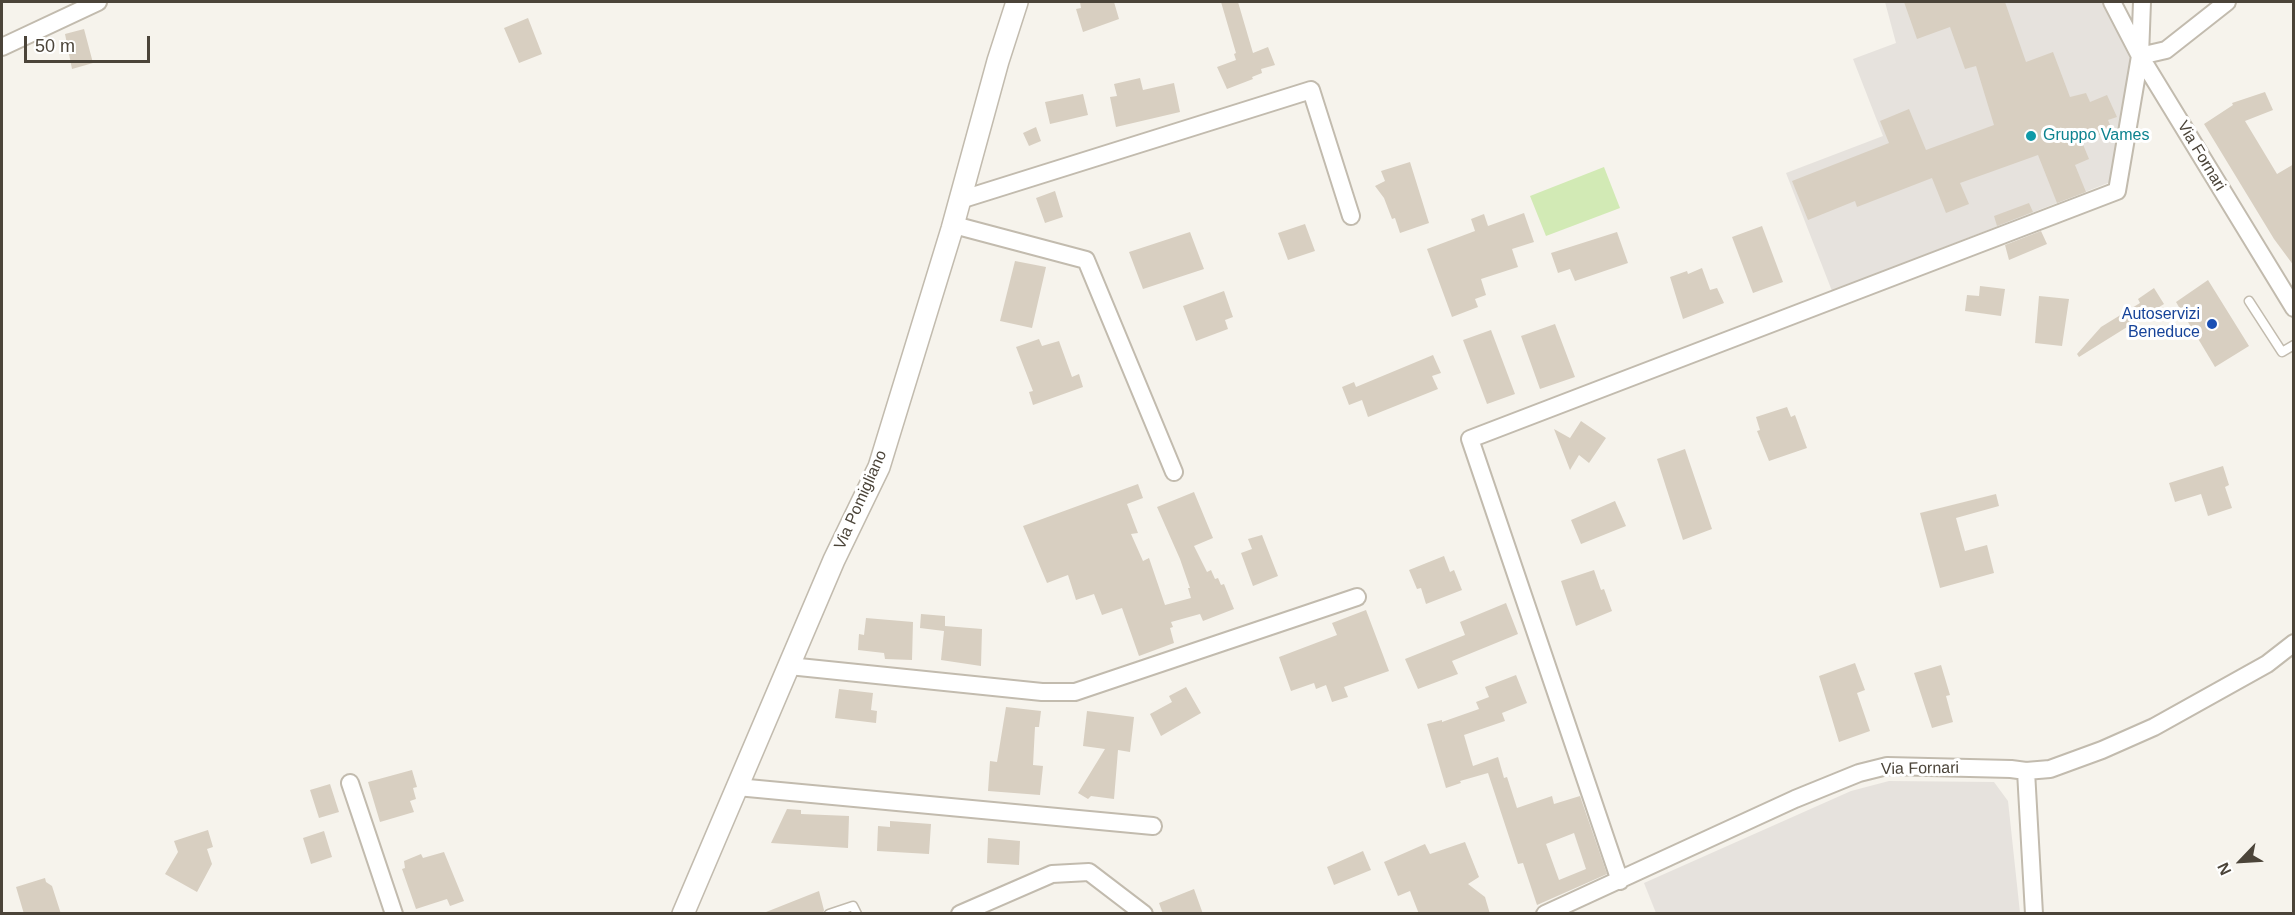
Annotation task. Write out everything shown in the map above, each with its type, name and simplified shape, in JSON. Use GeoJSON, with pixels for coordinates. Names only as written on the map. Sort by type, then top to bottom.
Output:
{"type":"FeatureCollection","features":[{"type":"Feature","properties":{"kind":"street"},"geometry":{"type":"LineString","coordinates":[[2,47],[98,2]]}},
{"type":"Feature","properties":{"kind":"street","name":"Via Pomigliano"},"geometry":{"type":"LineString","coordinates":[[683,914],[834,560],[879,467],[954,225],[998,61],[1017,2]]}},
{"type":"Feature","properties":{"kind":"street","name":"Via Fornari"},"geometry":{"type":"LineString","coordinates":[[2112,2],[2140,56],[2294,308]]}},
{"type":"Feature","properties":{"kind":"street"},"geometry":{"type":"LineString","coordinates":[[1620,881],[1470,439],[2117,191],[2118,154],[2140,56],[2142,2]]}},
{"type":"Feature","properties":{"kind":"street"},"geometry":{"type":"LineString","coordinates":[[2140,56],[2166,50],[2227,2]]}},
{"type":"Feature","properties":{"kind":"street"},"geometry":{"type":"LineString","coordinates":[[960,200],[1311,90],[1351,216]]}},
{"type":"Feature","properties":{"kind":"street"},"geometry":{"type":"LineString","coordinates":[[954,225],[1086,260],[1174,472]]}},
{"type":"Feature","properties":{"kind":"street"},"geometry":{"type":"LineString","coordinates":[[789,666],[1042,692],[1075,692],[1357,597]]}},
{"type":"Feature","properties":{"kind":"street","name":"Via Fornari"},"geometry":{"type":"LineString","coordinates":[[1545,914],[1795,799],[1859,773],[1887,766],[2026,771],[2050,769],[2103,750],[2154,727],[2267,664],[2294,643]]}},
{"type":"Feature","properties":{"kind":"street"},"geometry":{"type":"LineString","coordinates":[[2026,771],[2034,914]]}},
{"type":"Feature","properties":{"kind":"street"},"geometry":{"type":"LineString","coordinates":[[350,783],[394,914]]}},
{"type":"Feature","properties":{"kind":"street"},"geometry":{"type":"LineString","coordinates":[[737,788],[1153,826]]}},
{"type":"Feature","properties":{"kind":"street"},"geometry":{"type":"LineString","coordinates":[[960,914],[1052,874],[1089,873],[1144,914]]}},
{"type":"Feature","properties":{"kind":"lane"},"geometry":{"type":"LineString","coordinates":[[2249,301],[2282,352],[2294,345]]}},
{"type":"Feature","properties":{"kind":"lane"},"geometry":{"type":"LineString","coordinates":[[829,914],[853,906],[857,914]]}},
{"type":"Feature","properties":{"kind":"shaded area"},"geometry":{"type":"Polygon","coordinates":[[[1885,2],[2104,2],[2128,47],[2133,74],[2113,181],[1832,291],[1786,173],[1883,136],[1853,59],[1896,43],[1885,2]]]}},
{"type":"Feature","properties":{"kind":"shaded area"},"geometry":{"type":"Polygon","coordinates":[[[1889,781],[1994,782],[2008,801],[2020,913],[1656,913],[1644,883],[1851,791],[1889,781]]]}},
{"type":"Feature","properties":{"kind":"green space"},"geometry":{"type":"Polygon","coordinates":[[[1604,167],[1620,208],[1546,236],[1530,196],[1604,167]]]}},
{"type":"Feature","properties":{"kind":"building"},"geometry":{"type":"Polygon","coordinates":[[[1080,2],[1114,2],[1119,19],[1083,32],[1076,9],[1081,8],[1080,2]]]}},
{"type":"Feature","properties":{"kind":"building"},"geometry":{"type":"Polygon","coordinates":[[[1221,2],[1238,2],[1253,53],[1268,47],[1275,65],[1261,69],[1262,73],[1252,77],[1253,79],[1227,89],[1217,67],[1236,60],[1234,54],[1236,53],[1221,2]]]}},
{"type":"Feature","properties":{"kind":"building"},"geometry":{"type":"Polygon","coordinates":[[[1904,2],[2005,2],[2026,62],[2053,52],[2070,97],[2086,93],[2090,102],[2107,95],[2117,117],[2108,120],[2112,130],[2082,142],[2089,159],[2075,165],[2086,192],[2057,203],[2038,155],[1960,183],[1969,204],[1946,213],[1932,178],[1857,207],[1855,201],[1808,220],[1792,181],[1889,143],[1880,121],[1909,109],[1926,150],[1994,125],[1976,66],[1965,69],[1950,27],[1917,39],[1904,2]]]}},
{"type":"Feature","properties":{"kind":"building"},"geometry":{"type":"Polygon","coordinates":[[[528,18],[542,54],[519,63],[504,28],[528,18]]]}},
{"type":"Feature","properties":{"kind":"building"},"geometry":{"type":"Polygon","coordinates":[[[84,29],[93,63],[72,69],[65,34],[84,29]]]}},
{"type":"Feature","properties":{"kind":"building"},"geometry":{"type":"Polygon","coordinates":[[[1140,78],[1143,90],[1174,83],[1180,112],[1116,127],[1110,97],[1117,96],[1114,84],[1140,78]]]}},
{"type":"Feature","properties":{"kind":"building"},"geometry":{"type":"Polygon","coordinates":[[[2265,92],[2273,110],[2245,121],[2277,174],[2294,164],[2294,266],[2274,239],[2204,124],[2233,105],[2232,103],[2265,92]]]}},
{"type":"Feature","properties":{"kind":"building"},"geometry":{"type":"Polygon","coordinates":[[[1083,94],[1088,115],[1050,124],[1045,102],[1083,94]]]}},
{"type":"Feature","properties":{"kind":"building"},"geometry":{"type":"Polygon","coordinates":[[[1036,127],[1041,141],[1029,146],[1023,133],[1036,127]]]}},
{"type":"Feature","properties":{"kind":"building"},"geometry":{"type":"Polygon","coordinates":[[[1410,162],[1429,223],[1400,233],[1395,218],[1392,219],[1384,198],[1375,186],[1385,181],[1381,171],[1410,162]]]}},
{"type":"Feature","properties":{"kind":"building"},"geometry":{"type":"Polygon","coordinates":[[[1055,191],[1063,217],[1045,223],[1036,198],[1055,191]]]}},
{"type":"Feature","properties":{"kind":"building"},"geometry":{"type":"Polygon","coordinates":[[[2029,203],[2033,212],[1997,226],[1994,216],[2029,203]]]}},
{"type":"Feature","properties":{"kind":"building"},"geometry":{"type":"Polygon","coordinates":[[[1524,213],[1534,242],[1512,249],[1518,267],[1481,279],[1486,295],[1475,299],[1478,307],[1452,317],[1427,249],[1475,231],[1471,219],[1484,214],[1488,226],[1524,213]]]}},
{"type":"Feature","properties":{"kind":"building"},"geometry":{"type":"Polygon","coordinates":[[[1305,224],[1315,251],[1288,260],[1278,233],[1305,224]]]}},
{"type":"Feature","properties":{"kind":"building"},"geometry":{"type":"Polygon","coordinates":[[[1762,226],[1783,282],[1753,293],[1732,237],[1762,226]]]}},
{"type":"Feature","properties":{"kind":"building"},"geometry":{"type":"Polygon","coordinates":[[[2041,231],[2047,244],[2009,260],[2005,245],[2041,231]]]}},
{"type":"Feature","properties":{"kind":"building"},"geometry":{"type":"Polygon","coordinates":[[[1190,232],[1204,269],[1143,289],[1129,252],[1190,232]]]}},
{"type":"Feature","properties":{"kind":"building"},"geometry":{"type":"Polygon","coordinates":[[[1617,232],[1628,263],[1575,281],[1570,269],[1558,273],[1551,253],[1617,232]]]}},
{"type":"Feature","properties":{"kind":"building"},"geometry":{"type":"Polygon","coordinates":[[[1015,261],[1046,267],[1032,328],[1000,321],[1015,261]]]}},
{"type":"Feature","properties":{"kind":"building"},"geometry":{"type":"Polygon","coordinates":[[[1702,268],[1710,290],[1717,288],[1724,303],[1683,319],[1670,277],[1687,271],[1688,274],[1702,268]]]}},
{"type":"Feature","properties":{"kind":"building","name":"Autoservizi Beneduce"},"geometry":{"type":"Polygon","coordinates":[[[2208,280],[2249,346],[2215,367],[2176,302],[2208,280]]]}},
{"type":"Feature","properties":{"kind":"building"},"geometry":{"type":"Polygon","coordinates":[[[1980,286],[2005,289],[2001,316],[1965,311],[1967,295],[1979,296],[1980,286]]]}},
{"type":"Feature","properties":{"kind":"building"},"geometry":{"type":"Polygon","coordinates":[[[2154,288],[2164,304],[2079,357],[2077,354],[2101,327],[2140,303],[2138,299],[2154,288]]]}},
{"type":"Feature","properties":{"kind":"building"},"geometry":{"type":"Polygon","coordinates":[[[1224,291],[1233,317],[1225,320],[1228,329],[1196,341],[1183,306],[1224,291]]]}},
{"type":"Feature","properties":{"kind":"building"},"geometry":{"type":"Polygon","coordinates":[[[2039,296],[2069,299],[2062,346],[2035,343],[2039,296]]]}},
{"type":"Feature","properties":{"kind":"building"},"geometry":{"type":"Polygon","coordinates":[[[1555,324],[1575,377],[1540,389],[1521,336],[1555,324]]]}},
{"type":"Feature","properties":{"kind":"building"},"geometry":{"type":"Polygon","coordinates":[[[1491,330],[1515,394],[1487,404],[1463,340],[1491,330]]]}},
{"type":"Feature","properties":{"kind":"building"},"geometry":{"type":"Polygon","coordinates":[[[1039,339],[1042,346],[1059,341],[1072,377],[1079,374],[1083,387],[1033,405],[1029,392],[1033,391],[1016,347],[1039,339]]]}},
{"type":"Feature","properties":{"kind":"building"},"geometry":{"type":"Polygon","coordinates":[[[1433,355],[1441,373],[1432,376],[1438,389],[1368,417],[1362,400],[1349,405],[1342,387],[1354,382],[1356,387],[1433,355]]]}},
{"type":"Feature","properties":{"kind":"building"},"geometry":{"type":"Polygon","coordinates":[[[1787,407],[1791,417],[1795,415],[1807,448],[1769,461],[1757,431],[1760,430],[1756,417],[1787,407]]]}},
{"type":"Feature","properties":{"kind":"building"},"geometry":{"type":"Polygon","coordinates":[[[1581,421],[1606,438],[1589,463],[1579,455],[1570,470],[1554,429],[1570,438],[1581,421]]]}},
{"type":"Feature","properties":{"kind":"building"},"geometry":{"type":"Polygon","coordinates":[[[1685,449],[1712,529],[1683,540],[1657,459],[1685,449]]]}},
{"type":"Feature","properties":{"kind":"building"},"geometry":{"type":"Polygon","coordinates":[[[2223,466],[2229,485],[2225,487],[2232,508],[2208,516],[2201,494],[2175,502],[2169,483],[2223,466]]]}},
{"type":"Feature","properties":{"kind":"building"},"geometry":{"type":"Polygon","coordinates":[[[1138,484],[1143,498],[1127,504],[1138,533],[1131,534],[1143,561],[1149,558],[1165,605],[1191,598],[1180,559],[1157,507],[1194,492],[1213,538],[1194,546],[1207,572],[1211,570],[1215,579],[1218,578],[1221,585],[1224,584],[1234,609],[1203,621],[1200,614],[1171,622],[1173,627],[1170,628],[1174,643],[1139,656],[1122,608],[1102,615],[1094,594],[1076,600],[1068,575],[1047,583],[1023,526],[1138,484]]]}},
{"type":"Feature","properties":{"kind":"building"},"geometry":{"type":"Polygon","coordinates":[[[1996,494],[1999,506],[1956,518],[1965,551],[1987,545],[1994,573],[1940,588],[1920,513],[1996,494]]]}},
{"type":"Feature","properties":{"kind":"building"},"geometry":{"type":"Polygon","coordinates":[[[1615,501],[1626,526],[1581,544],[1571,520],[1615,501]]]}},
{"type":"Feature","properties":{"kind":"building"},"geometry":{"type":"Polygon","coordinates":[[[1262,535],[1278,576],[1253,586],[1241,553],[1252,549],[1248,539],[1262,535]]]}},
{"type":"Feature","properties":{"kind":"building"},"geometry":{"type":"Polygon","coordinates":[[[1444,556],[1450,572],[1454,570],[1462,590],[1426,604],[1421,588],[1417,589],[1409,570],[1444,556]]]}},
{"type":"Feature","properties":{"kind":"building"},"geometry":{"type":"Polygon","coordinates":[[[1594,570],[1612,611],[1576,626],[1561,581],[1594,570]]]}},
{"type":"Feature","properties":{"kind":"building"},"geometry":{"type":"Polygon","coordinates":[[[1506,603],[1518,634],[1452,661],[1458,674],[1418,689],[1405,659],[1465,635],[1460,622],[1506,603]]]}},
{"type":"Feature","properties":{"kind":"building"},"geometry":{"type":"Polygon","coordinates":[[[1366,610],[1389,671],[1344,687],[1348,697],[1332,702],[1326,685],[1316,689],[1314,683],[1291,691],[1279,657],[1337,635],[1332,623],[1366,610]]]}},
{"type":"Feature","properties":{"kind":"building"},"geometry":{"type":"Polygon","coordinates":[[[921,614],[945,616],[945,626],[982,629],[981,666],[941,660],[944,631],[920,628],[921,614]]]}},
{"type":"Feature","properties":{"kind":"building"},"geometry":{"type":"Polygon","coordinates":[[[866,618],[913,622],[912,660],[885,659],[884,653],[858,650],[859,634],[864,635],[866,618]]]}},
{"type":"Feature","properties":{"kind":"building"},"geometry":{"type":"Polygon","coordinates":[[[1855,663],[1865,690],[1857,693],[1870,731],[1839,742],[1819,676],[1855,663]]]}},
{"type":"Feature","properties":{"kind":"building"},"geometry":{"type":"Polygon","coordinates":[[[1941,665],[1950,695],[1946,696],[1953,722],[1932,728],[1914,673],[1941,665]]]}},
{"type":"Feature","properties":{"kind":"building"},"geometry":{"type":"Polygon","coordinates":[[[1516,675],[1527,703],[1502,713],[1505,721],[1464,735],[1473,766],[1498,757],[1517,808],[1552,796],[1554,804],[1580,796],[1607,874],[1537,905],[1523,863],[1518,864],[1488,773],[1460,781],[1461,783],[1446,788],[1427,724],[1442,720],[1442,722],[1479,709],[1476,702],[1489,697],[1485,687],[1516,675]],[[1574,833],[1546,844],[1559,880],[1586,869],[1574,833]]]}},
{"type":"Feature","properties":{"kind":"building"},"geometry":{"type":"Polygon","coordinates":[[[1186,687],[1201,713],[1161,736],[1150,714],[1172,702],[1169,696],[1186,687]]]}},
{"type":"Feature","properties":{"kind":"building"},"geometry":{"type":"Polygon","coordinates":[[[839,689],[873,693],[871,710],[877,711],[876,723],[835,718],[839,689]]]}},
{"type":"Feature","properties":{"kind":"building"},"geometry":{"type":"Polygon","coordinates":[[[1006,707],[1041,711],[1039,727],[1035,727],[1033,765],[1043,766],[1040,795],[988,791],[990,761],[997,762],[1006,707]]]}},
{"type":"Feature","properties":{"kind":"building"},"geometry":{"type":"Polygon","coordinates":[[[1087,711],[1134,717],[1130,752],[1118,750],[1114,799],[1091,796],[1088,799],[1078,793],[1105,749],[1083,746],[1087,711]]]}},
{"type":"Feature","properties":{"kind":"building"},"geometry":{"type":"Polygon","coordinates":[[[412,770],[417,787],[413,788],[416,799],[410,801],[414,812],[380,822],[368,782],[412,770]]]}},
{"type":"Feature","properties":{"kind":"building"},"geometry":{"type":"Polygon","coordinates":[[[330,784],[339,812],[319,818],[310,790],[330,784]]]}},
{"type":"Feature","properties":{"kind":"building"},"geometry":{"type":"Polygon","coordinates":[[[787,809],[801,810],[801,814],[849,816],[848,848],[771,843],[787,809]]]}},
{"type":"Feature","properties":{"kind":"building"},"geometry":{"type":"Polygon","coordinates":[[[890,821],[931,824],[929,854],[877,851],[878,826],[890,827],[890,821]]]}},
{"type":"Feature","properties":{"kind":"building"},"geometry":{"type":"Polygon","coordinates":[[[208,830],[213,847],[207,849],[212,864],[197,892],[165,874],[178,852],[174,841],[208,830]]]}},
{"type":"Feature","properties":{"kind":"building"},"geometry":{"type":"Polygon","coordinates":[[[324,831],[332,857],[311,864],[303,838],[324,831]]]}},
{"type":"Feature","properties":{"kind":"building"},"geometry":{"type":"Polygon","coordinates":[[[988,838],[1020,841],[1019,865],[987,863],[988,838]]]}},
{"type":"Feature","properties":{"kind":"building"},"geometry":{"type":"Polygon","coordinates":[[[1465,842],[1479,877],[1468,884],[1485,897],[1490,914],[1419,914],[1410,891],[1398,896],[1384,862],[1425,844],[1430,854],[1465,842]]]}},
{"type":"Feature","properties":{"kind":"building"},"geometry":{"type":"Polygon","coordinates":[[[1363,851],[1371,870],[1334,885],[1327,867],[1363,851]]]}},
{"type":"Feature","properties":{"kind":"building"},"geometry":{"type":"Polygon","coordinates":[[[444,852],[464,901],[450,906],[447,899],[416,909],[402,869],[405,868],[404,861],[421,854],[423,858],[444,852]]]}},
{"type":"Feature","properties":{"kind":"building"},"geometry":{"type":"Polygon","coordinates":[[[45,878],[46,882],[52,886],[61,914],[24,914],[16,887],[45,878]]]}},
{"type":"Feature","properties":{"kind":"building"},"geometry":{"type":"Polygon","coordinates":[[[1194,889],[1203,914],[1163,914],[1159,903],[1194,889]]]}},
{"type":"Feature","properties":{"kind":"building"},"geometry":{"type":"Polygon","coordinates":[[[819,891],[823,914],[761,914],[819,891]]]}},
{"type":"Feature","properties":{"kind":"place","name":"Gruppo Vames"},"geometry":{"type":"Point","coordinates":[2031,136]}},
{"type":"Feature","properties":{"kind":"place","name":"Autoservizi Beneduce"},"geometry":{"type":"Point","coordinates":[2212,324]}}]}
